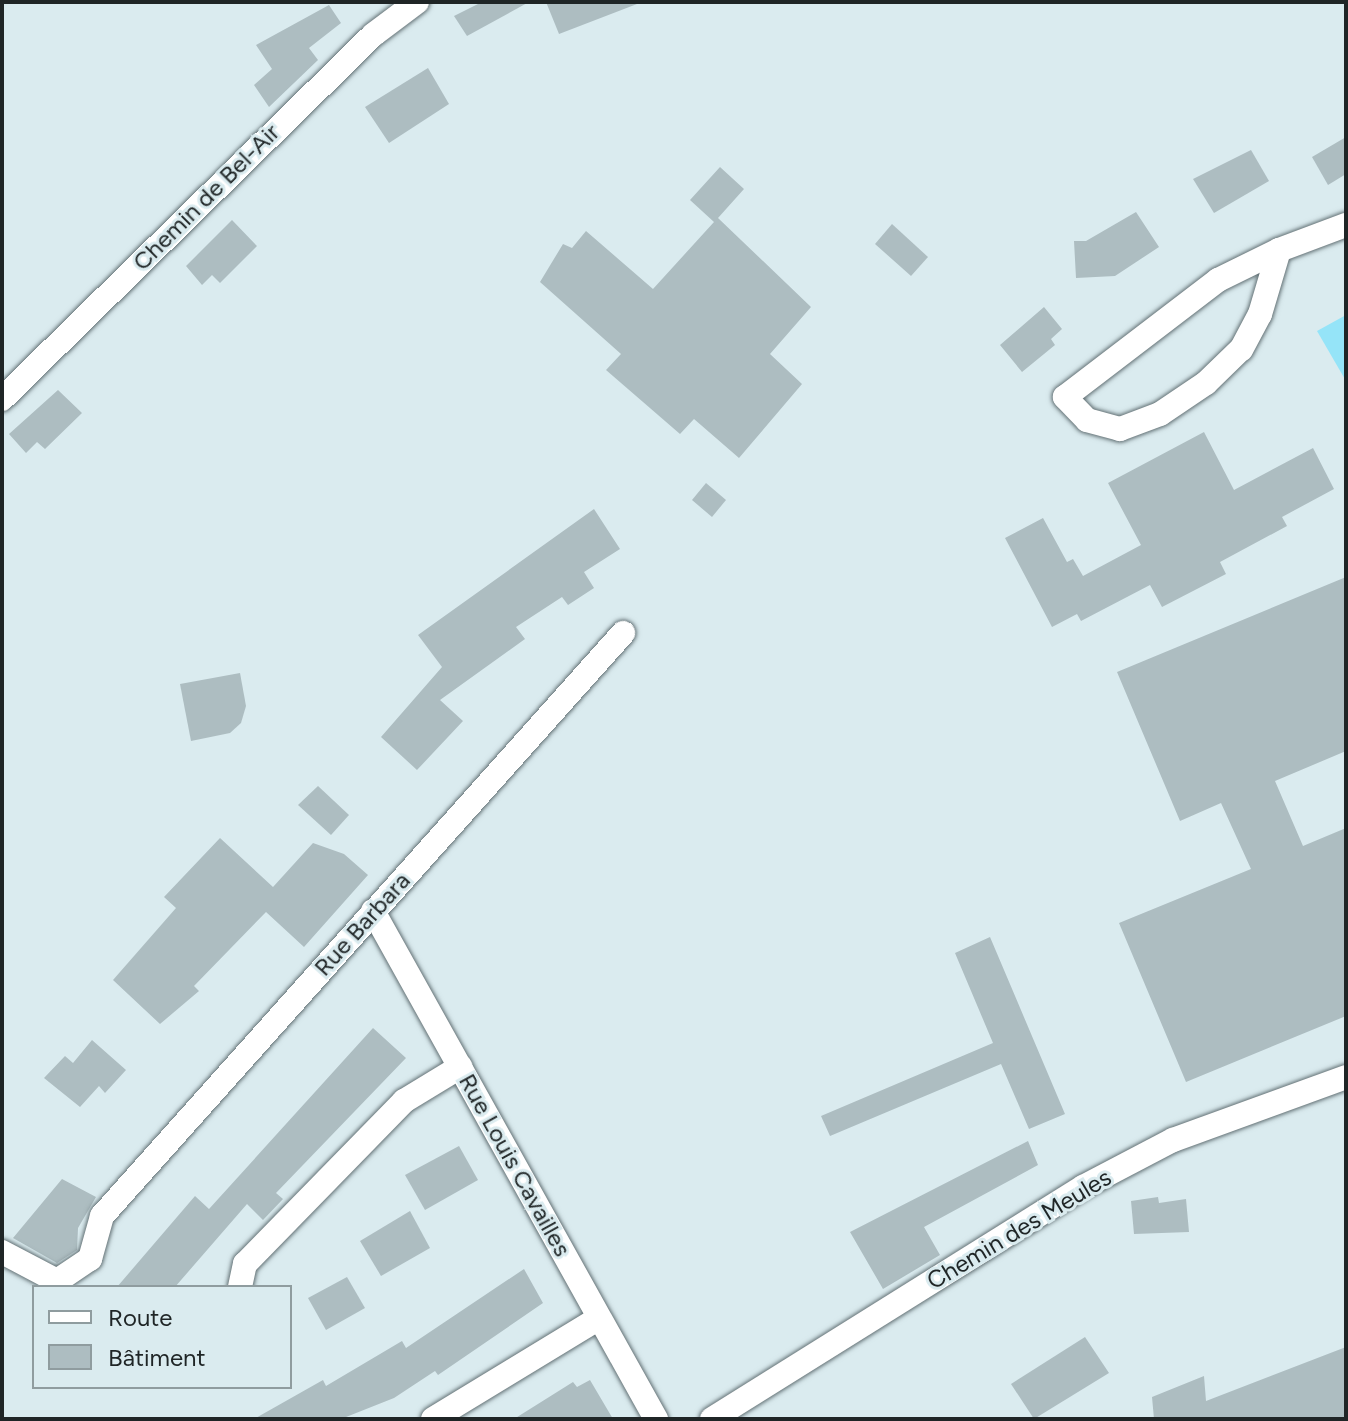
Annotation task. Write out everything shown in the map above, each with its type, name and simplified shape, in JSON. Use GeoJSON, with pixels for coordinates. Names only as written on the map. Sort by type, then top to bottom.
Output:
{"type":"FeatureCollection","features":[{"type":"Feature","properties":{"kind":"street","name":"Chemin de Bel-Air"},"geometry":{"type":"LineString","coordinates":[[2,399],[350,57],[417,2]]}},
{"type":"Feature","properties":{"kind":"street"},"geometry":{"type":"LineString","coordinates":[[1279,250],[1260,314],[1241,349],[1206,383],[1160,414],[1120,429],[1087,420],[1065,397],[1186,302],[1279,250],[1346,225]]}},
{"type":"Feature","properties":{"kind":"street","name":"Rue Barbara"},"geometry":{"type":"LineString","coordinates":[[2,1252],[57,1281],[90,1259],[102,1216],[623,633]]}},
{"type":"Feature","properties":{"kind":"street","name":"Rue Louis Cavailles"},"geometry":{"type":"LineString","coordinates":[[373,911],[656,1419]]}},
{"type":"Feature","properties":{"kind":"street"},"geometry":{"type":"LineString","coordinates":[[240,1285],[245,1264],[404,1101],[460,1067]]}},
{"type":"Feature","properties":{"kind":"street","name":"Chemin des Meules"},"geometry":{"type":"LineString","coordinates":[[712,1419],[1083,1187],[1173,1140],[1346,1077]]}},
{"type":"Feature","properties":{"kind":"street"},"geometry":{"type":"LineString","coordinates":[[433,1419],[599,1318]]}},
{"type":"Feature","properties":{"kind":"shaded area"},"geometry":{"type":"Polygon","coordinates":[[[1346,315],[1346,381],[1317,331],[1346,315]]]}},
{"type":"Feature","properties":{"kind":"building"},"geometry":{"type":"Polygon","coordinates":[[[482,2],[529,2],[467,36],[454,16],[482,2]]]}},
{"type":"Feature","properties":{"kind":"building"},"geometry":{"type":"Polygon","coordinates":[[[546,2],[636,2],[637,4],[559,34],[546,2]]]}},
{"type":"Feature","properties":{"kind":"building"},"geometry":{"type":"Polygon","coordinates":[[[329,5],[341,23],[309,48],[318,60],[269,107],[254,85],[272,69],[256,45],[329,5]]]}},
{"type":"Feature","properties":{"kind":"building"},"geometry":{"type":"Polygon","coordinates":[[[428,68],[449,104],[389,143],[365,107],[428,68]]]}},
{"type":"Feature","properties":{"kind":"building"},"geometry":{"type":"Polygon","coordinates":[[[1346,137],[1346,174],[1328,185],[1312,157],[1346,137]]]}},
{"type":"Feature","properties":{"kind":"building"},"geometry":{"type":"Polygon","coordinates":[[[1251,150],[1269,181],[1214,213],[1193,179],[1251,150]]]}},
{"type":"Feature","properties":{"kind":"building"},"geometry":{"type":"Polygon","coordinates":[[[720,167],[744,189],[718,218],[811,307],[770,354],[802,384],[739,458],[694,419],[680,434],[606,370],[621,354],[540,282],[563,244],[572,248],[586,231],[653,289],[714,222],[690,200],[720,167]]]}},
{"type":"Feature","properties":{"kind":"building"},"geometry":{"type":"Polygon","coordinates":[[[1136,212],[1159,247],[1115,276],[1076,278],[1074,241],[1086,241],[1136,212]]]}},
{"type":"Feature","properties":{"kind":"building"},"geometry":{"type":"Polygon","coordinates":[[[232,220],[257,246],[220,283],[212,275],[202,285],[186,266],[232,220]]]}},
{"type":"Feature","properties":{"kind":"building"},"geometry":{"type":"Polygon","coordinates":[[[892,224],[928,257],[911,276],[875,244],[892,224]]]}},
{"type":"Feature","properties":{"kind":"building"},"geometry":{"type":"Polygon","coordinates":[[[1044,307],[1062,329],[1051,339],[1055,345],[1022,372],[1000,345],[1044,307]]]}},
{"type":"Feature","properties":{"kind":"building"},"geometry":{"type":"Polygon","coordinates":[[[58,390],[82,413],[45,449],[37,442],[26,453],[9,434],[58,390]]]}},
{"type":"Feature","properties":{"kind":"building"},"geometry":{"type":"Polygon","coordinates":[[[1204,432],[1234,490],[1313,448],[1334,489],[1282,517],[1287,526],[1220,562],[1226,574],[1162,607],[1150,585],[1081,621],[1077,614],[1052,627],[1005,538],[1043,518],[1067,562],[1073,559],[1083,576],[1141,545],[1108,483],[1204,432]]]}},
{"type":"Feature","properties":{"kind":"building"},"geometry":{"type":"Polygon","coordinates":[[[706,483],[726,500],[712,517],[692,500],[706,483]]]}},
{"type":"Feature","properties":{"kind":"building"},"geometry":{"type":"Polygon","coordinates":[[[594,509],[620,549],[584,572],[594,588],[568,605],[562,597],[516,627],[525,639],[440,700],[463,721],[417,770],[381,737],[442,667],[418,635],[594,509]]]}},
{"type":"Feature","properties":{"kind":"building"},"geometry":{"type":"Polygon","coordinates":[[[1346,577],[1346,751],[1275,781],[1303,846],[1346,828],[1346,1016],[1186,1082],[1119,923],[1251,869],[1221,803],[1180,821],[1117,672],[1346,577]]]}},
{"type":"Feature","properties":{"kind":"building"},"geometry":{"type":"Polygon","coordinates":[[[240,673],[246,706],[241,723],[230,733],[191,741],[180,684],[240,673]]]}},
{"type":"Feature","properties":{"kind":"building"},"geometry":{"type":"Polygon","coordinates":[[[318,786],[349,815],[331,835],[298,805],[318,786]]]}},
{"type":"Feature","properties":{"kind":"building"},"geometry":{"type":"Polygon","coordinates":[[[220,838],[273,887],[313,843],[344,854],[368,875],[304,947],[266,912],[194,986],[199,991],[160,1024],[113,980],[176,908],[164,897],[220,838]]]}},
{"type":"Feature","properties":{"kind":"building"},"geometry":{"type":"Polygon","coordinates":[[[990,937],[1065,1114],[1029,1129],[1001,1064],[830,1136],[821,1116],[993,1043],[955,953],[990,937]]]}},
{"type":"Feature","properties":{"kind":"building"},"geometry":{"type":"Polygon","coordinates":[[[373,1028],[406,1058],[276,1193],[283,1199],[263,1220],[247,1204],[177,1285],[119,1285],[195,1196],[209,1209],[373,1028]]]}},
{"type":"Feature","properties":{"kind":"building"},"geometry":{"type":"Polygon","coordinates":[[[92,1040],[126,1070],[105,1093],[99,1086],[80,1107],[44,1078],[65,1056],[73,1063],[92,1040]]]}},
{"type":"Feature","properties":{"kind":"building"},"geometry":{"type":"Polygon","coordinates":[[[1028,1141],[1038,1165],[924,1227],[940,1255],[883,1289],[850,1232],[1028,1141]]]}},
{"type":"Feature","properties":{"kind":"building"},"geometry":{"type":"Polygon","coordinates":[[[459,1146],[478,1180],[425,1210],[405,1175],[459,1146]]]}},
{"type":"Feature","properties":{"kind":"building"},"geometry":{"type":"Polygon","coordinates":[[[62,1179],[96,1197],[78,1228],[77,1250],[57,1263],[13,1238],[62,1179]]]}},
{"type":"Feature","properties":{"kind":"building"},"geometry":{"type":"Polygon","coordinates":[[[1158,1197],[1159,1203],[1186,1199],[1189,1232],[1134,1234],[1131,1201],[1158,1197]]]}},
{"type":"Feature","properties":{"kind":"building"},"geometry":{"type":"Polygon","coordinates":[[[410,1211],[430,1248],[381,1276],[360,1241],[410,1211]]]}},
{"type":"Feature","properties":{"kind":"building"},"geometry":{"type":"Polygon","coordinates":[[[524,1269],[543,1303],[438,1375],[435,1371],[394,1398],[341,1419],[254,1419],[323,1380],[326,1386],[402,1341],[406,1348],[524,1269]]]}},
{"type":"Feature","properties":{"kind":"building"},"geometry":{"type":"Polygon","coordinates":[[[347,1277],[365,1308],[326,1330],[308,1298],[347,1277]]]}},
{"type":"Feature","properties":{"kind":"building"},"geometry":{"type":"Polygon","coordinates":[[[1085,1337],[1109,1373],[1034,1419],[1011,1384],[1085,1337]]]}},
{"type":"Feature","properties":{"kind":"building"},"geometry":{"type":"Polygon","coordinates":[[[1346,1347],[1346,1419],[1154,1419],[1152,1397],[1204,1376],[1206,1401],[1346,1347]]]}},
{"type":"Feature","properties":{"kind":"building"},"geometry":{"type":"Polygon","coordinates":[[[590,1380],[613,1419],[514,1419],[573,1382],[577,1387],[590,1380]]]}}]}
